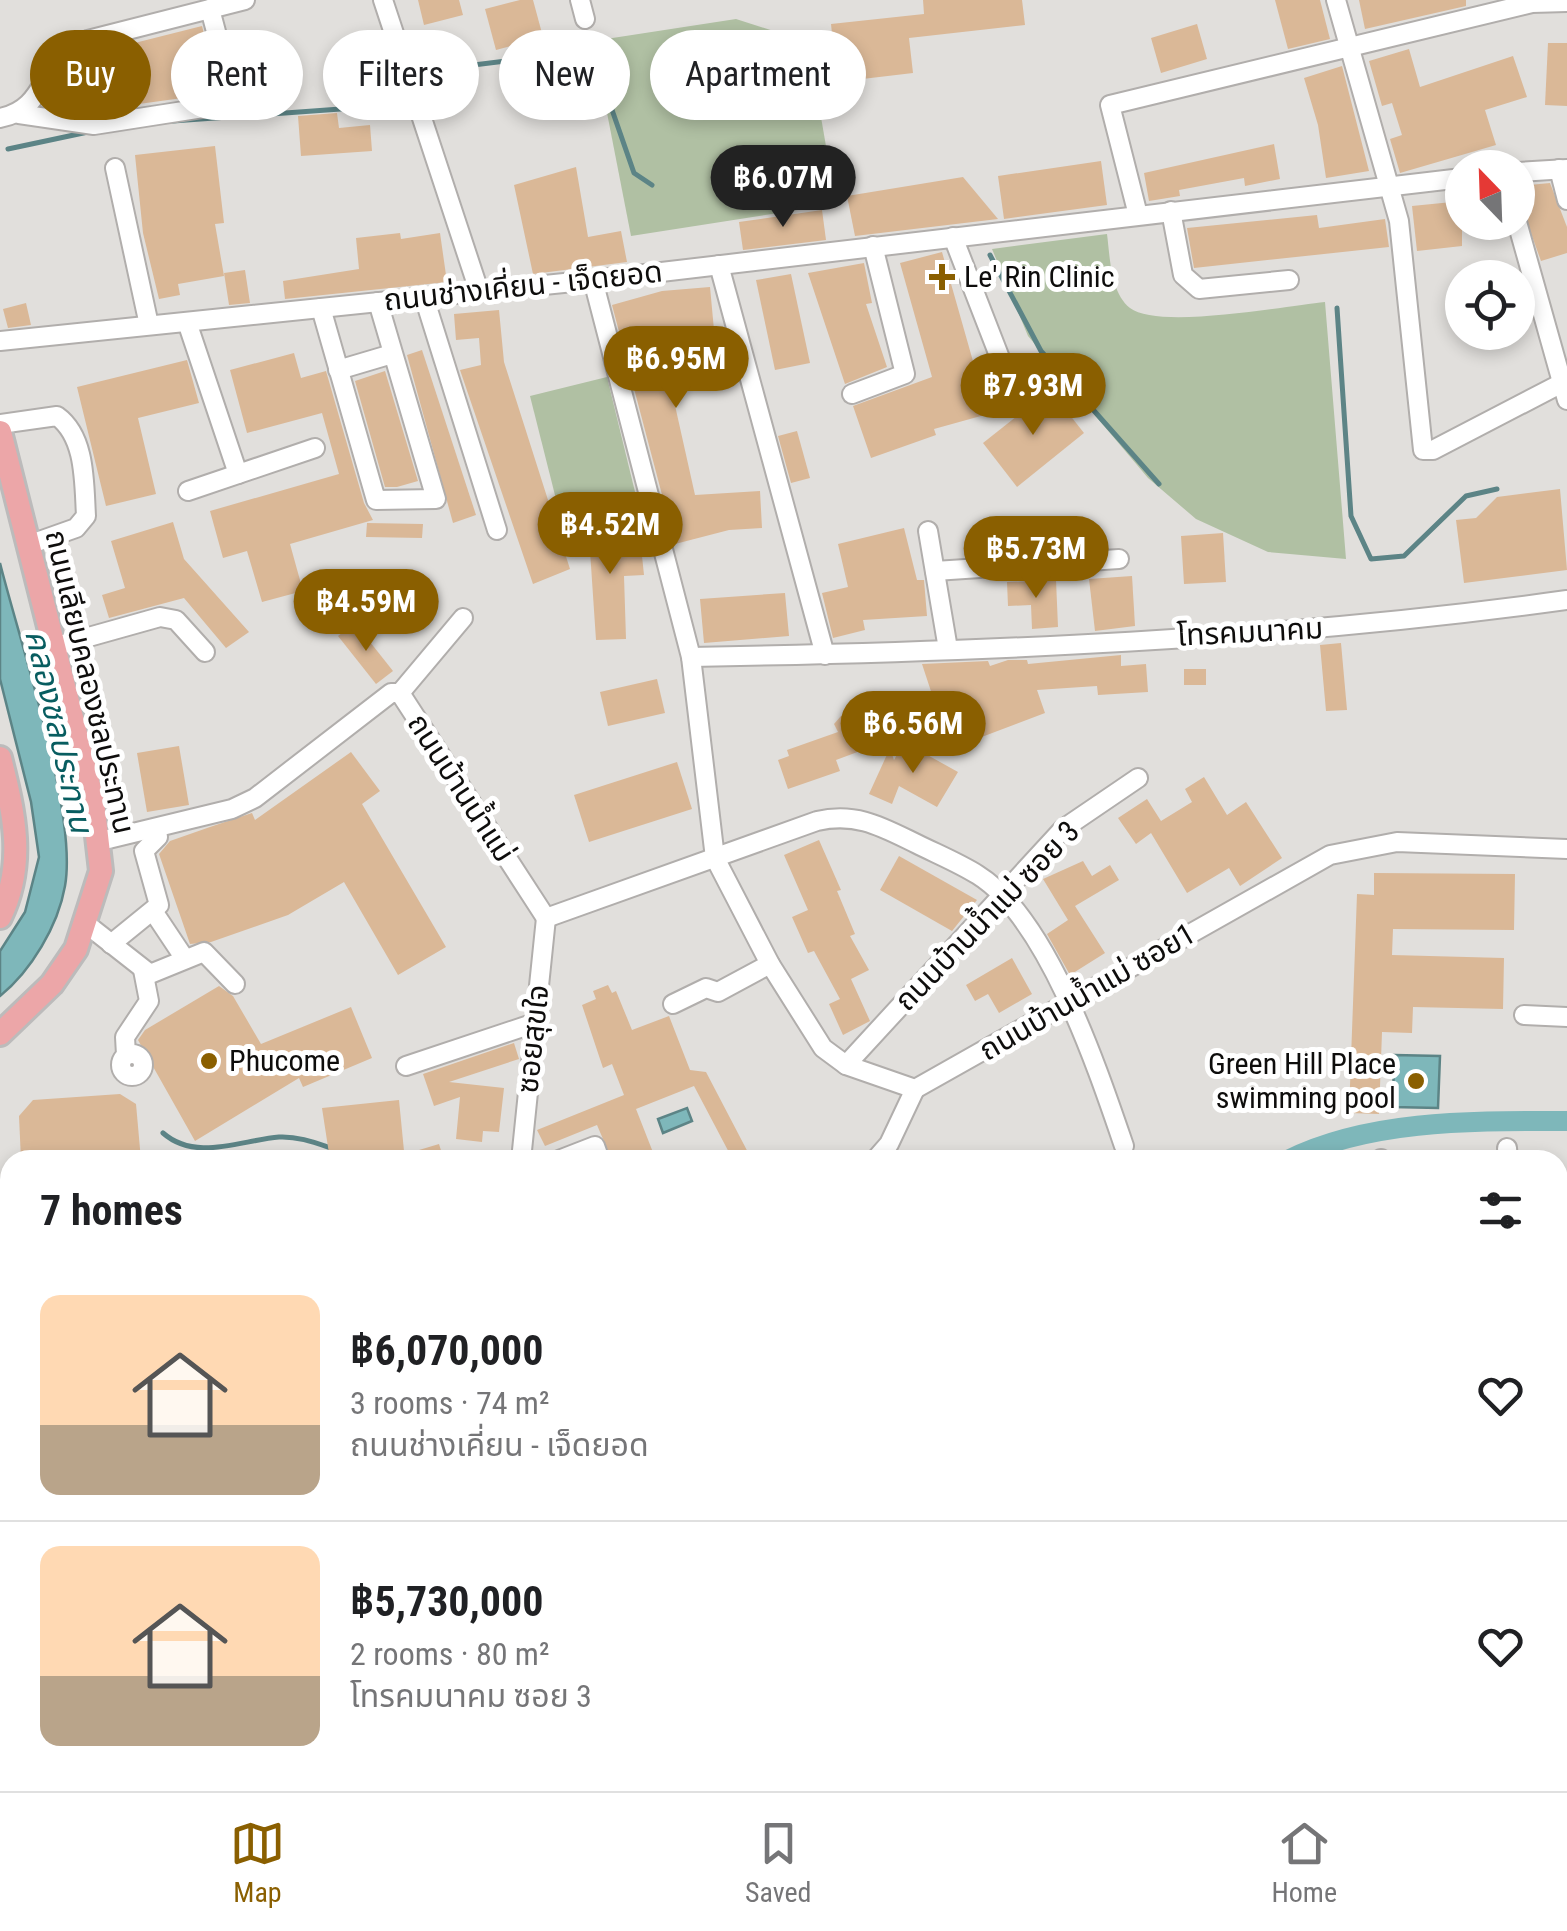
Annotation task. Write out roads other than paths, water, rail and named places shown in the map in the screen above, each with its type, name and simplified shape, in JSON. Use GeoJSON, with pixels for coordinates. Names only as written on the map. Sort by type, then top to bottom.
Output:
{"type":"FeatureCollection","features":[{"type":"Feature","properties":{"kind":"main road","name":"ถนนเลียบคลองชลประทาน"},"geometry":{"type":"LineString","coordinates":[[0,432],[100,841],[100,872],[76,950],[52,984],[0,1034]]}},
{"type":"Feature","properties":{"kind":"main road"},"geometry":{"type":"LineString","coordinates":[[0,758],[16,866],[1,914]]}},
{"type":"Feature","properties":{"kind":"street"},"geometry":{"type":"LineString","coordinates":[[9,116],[38,96],[66,52],[88,40],[244,0]]}},
{"type":"Feature","properties":{"kind":"street"},"geometry":{"type":"LineString","coordinates":[[384,0],[479,292]]}},
{"type":"Feature","properties":{"kind":"street"},"geometry":{"type":"LineString","coordinates":[[1336,0],[1391,184],[1424,450],[1432,450],[1564,392],[1522,240]]}},
{"type":"Feature","properties":{"kind":"street"},"geometry":{"type":"LineString","coordinates":[[1138,215],[1110,105],[1532,2],[1567,2]]}},
{"type":"Feature","properties":{"kind":"street"},"geometry":{"type":"LineString","coordinates":[[9,116],[94,125],[234,102],[210,9]]}},
{"type":"Feature","properties":{"kind":"street"},"geometry":{"type":"LineString","coordinates":[[116,168],[150,326]]}},
{"type":"Feature","properties":{"kind":"street"},"geometry":{"type":"LineString","coordinates":[[1535,171],[1563,169],[1567,200]]}},
{"type":"Feature","properties":{"kind":"street","name":"ถนนช่างเคี่ยน - เจ็ดยอด"},"geometry":{"type":"LineString","coordinates":[[0,342],[593,280],[1445,179]]}},
{"type":"Feature","properties":{"kind":"street"},"geometry":{"type":"LineString","coordinates":[[1171,211],[1184,275],[1199,289],[1289,280]]}},
{"type":"Feature","properties":{"kind":"street"},"geometry":{"type":"LineString","coordinates":[[953,237],[1012,389]]}},
{"type":"Feature","properties":{"kind":"street"},"geometry":{"type":"LineString","coordinates":[[852,394],[905,374],[873,246]]}},
{"type":"Feature","properties":{"kind":"street"},"geometry":{"type":"LineString","coordinates":[[719,264],[825,655]]}},
{"type":"Feature","properties":{"kind":"street"},"geometry":{"type":"LineString","coordinates":[[593,280],[691,658],[715,858],[806,1027],[846,1065],[915,1089],[884,1150]]}},
{"type":"Feature","properties":{"kind":"street"},"geometry":{"type":"LineString","coordinates":[[424,297],[496,530]]}},
{"type":"Feature","properties":{"kind":"street"},"geometry":{"type":"LineString","coordinates":[[321,308],[376,500],[436,499],[378,302]]}},
{"type":"Feature","properties":{"kind":"street"},"geometry":{"type":"LineString","coordinates":[[187,322],[238,474]]}},
{"type":"Feature","properties":{"kind":"street"},"geometry":{"type":"LineString","coordinates":[[338,370],[392,354]]}},
{"type":"Feature","properties":{"kind":"street"},"geometry":{"type":"LineString","coordinates":[[0,424],[58,416],[70,425],[75,438],[86,516],[76,528],[28,546]]}},
{"type":"Feature","properties":{"kind":"street"},"geometry":{"type":"LineString","coordinates":[[188,491],[315,448]]}},
{"type":"Feature","properties":{"kind":"street"},"geometry":{"type":"LineString","coordinates":[[928,531],[948,649]]}},
{"type":"Feature","properties":{"kind":"street"},"geometry":{"type":"LineString","coordinates":[[935,570],[1119,559]]}},
{"type":"Feature","properties":{"kind":"street","name":"โทรคมนาคม"},"geometry":{"type":"LineString","coordinates":[[691,658],[825,655],[1386,625],[1567,600]]}},
{"type":"Feature","properties":{"kind":"street"},"geometry":{"type":"LineString","coordinates":[[53,647],[160,617],[176,620],[205,652]]}},
{"type":"Feature","properties":{"kind":"street"},"geometry":{"type":"LineString","coordinates":[[400,693],[463,618]]}},
{"type":"Feature","properties":{"kind":"street","name":"ถนนบ้านน้ำแม่"},"geometry":{"type":"LineString","coordinates":[[100,841],[232,809],[254,798],[391,693],[400,693],[546,918]]}},
{"type":"Feature","properties":{"kind":"street","name":"ถนนบ้านน้ำแม่ ซอย 3"},"geometry":{"type":"LineString","coordinates":[[846,1065],[1063,829],[1138,778]]}},
{"type":"Feature","properties":{"kind":"street"},"geometry":{"type":"LineString","coordinates":[[546,918],[817,821],[854,816],[980,876],[1000,894],[1072,1002],[1124,1146]]}},
{"type":"Feature","properties":{"kind":"street"},"geometry":{"type":"LineString","coordinates":[[111,944],[153,911],[160,900],[144,851],[158,837],[156,828]]}},
{"type":"Feature","properties":{"kind":"street","name":"ถนนบ้านน้ำแม่ ซอย1"},"geometry":{"type":"LineString","coordinates":[[915,1089],[1330,854],[1396,842],[1567,849]]}},
{"type":"Feature","properties":{"kind":"street"},"geometry":{"type":"LineString","coordinates":[[153,911],[185,959]]}},
{"type":"Feature","properties":{"kind":"street","name":"ซอยสุขใจ"},"geometry":{"type":"LineString","coordinates":[[522,1150],[546,918]]}},
{"type":"Feature","properties":{"kind":"street"},"geometry":{"type":"LineString","coordinates":[[85,923],[143,970],[156,974],[207,953],[234,984]]}},
{"type":"Feature","properties":{"kind":"street"},"geometry":{"type":"LineString","coordinates":[[674,1004],[706,988],[718,992],[770,964]]}},
{"type":"Feature","properties":{"kind":"street"},"geometry":{"type":"LineString","coordinates":[[126,1055],[124,1037],[149,1001],[143,970]]}},
{"type":"Feature","properties":{"kind":"street"},"geometry":{"type":"LineString","coordinates":[[1524,1016],[1567,1017]]}},
{"type":"Feature","properties":{"kind":"street"},"geometry":{"type":"LineString","coordinates":[[406,1066],[535,1023]]}},
{"type":"Feature","properties":{"kind":"water"},"geometry":{"type":"Polygon","coordinates":[[[0,563],[55,772],[67,854],[65,886],[50,932],[22,974],[0,996],[0,951],[25,912],[39,857],[31,802],[0,679],[0,563]]]}},
{"type":"Feature","properties":{"kind":"water","name":"Green Hill Place swimming pool"},"geometry":{"type":"Polygon","coordinates":[[[1394,1055],[1440,1056],[1438,1108],[1393,1107],[1394,1055]]]}},
{"type":"Feature","properties":{"kind":"water"},"geometry":{"type":"Polygon","coordinates":[[[687,1108],[692,1121],[663,1133],[658,1119],[687,1108]]]}},
{"type":"Feature","properties":{"kind":"waterway"},"geometry":{"type":"LineString","coordinates":[[479,64],[587,51],[595,61],[634,173],[652,185]]}},
{"type":"Feature","properties":{"kind":"waterway"},"geometry":{"type":"LineString","coordinates":[[173,121],[323,110]]}},
{"type":"Feature","properties":{"kind":"waterway"},"geometry":{"type":"LineString","coordinates":[[8,149],[88,132]]}},
{"type":"Feature","properties":{"kind":"waterway"},"geometry":{"type":"LineString","coordinates":[[990,255],[1041,351],[1159,484]]}},
{"type":"Feature","properties":{"kind":"waterway"},"geometry":{"type":"LineString","coordinates":[[1337,308],[1351,516],[1371,559],[1404,556],[1466,496],[1497,489]]}},
{"type":"Feature","properties":{"kind":"waterway"},"geometry":{"type":"LineString","coordinates":[[1313,1150],[1353,1137],[1424,1125],[1567,1121]]}},
{"type":"Feature","properties":{"kind":"waterway"},"geometry":{"type":"LineString","coordinates":[[163,1133],[176,1142],[204,1148],[286,1137],[334,1149]]}},
{"type":"Feature","properties":{"kind":"place","name":"Le' Rin Clinic"},"geometry":{"type":"Point","coordinates":[942,277]}},
{"type":"Feature","properties":{"kind":"place","name":"Phucome"},"geometry":{"type":"Point","coordinates":[209,1061]}},
{"type":"Feature","properties":{"kind":"place","name":"Green Hill Place swimming pool"},"geometry":{"type":"Point","coordinates":[1416,1081]}},
{"type":"Feature","properties":{"kind":"water label","name":"คลองชลประทาน"},"geometry":{"type":"Point","coordinates":[59,731]}}]}
